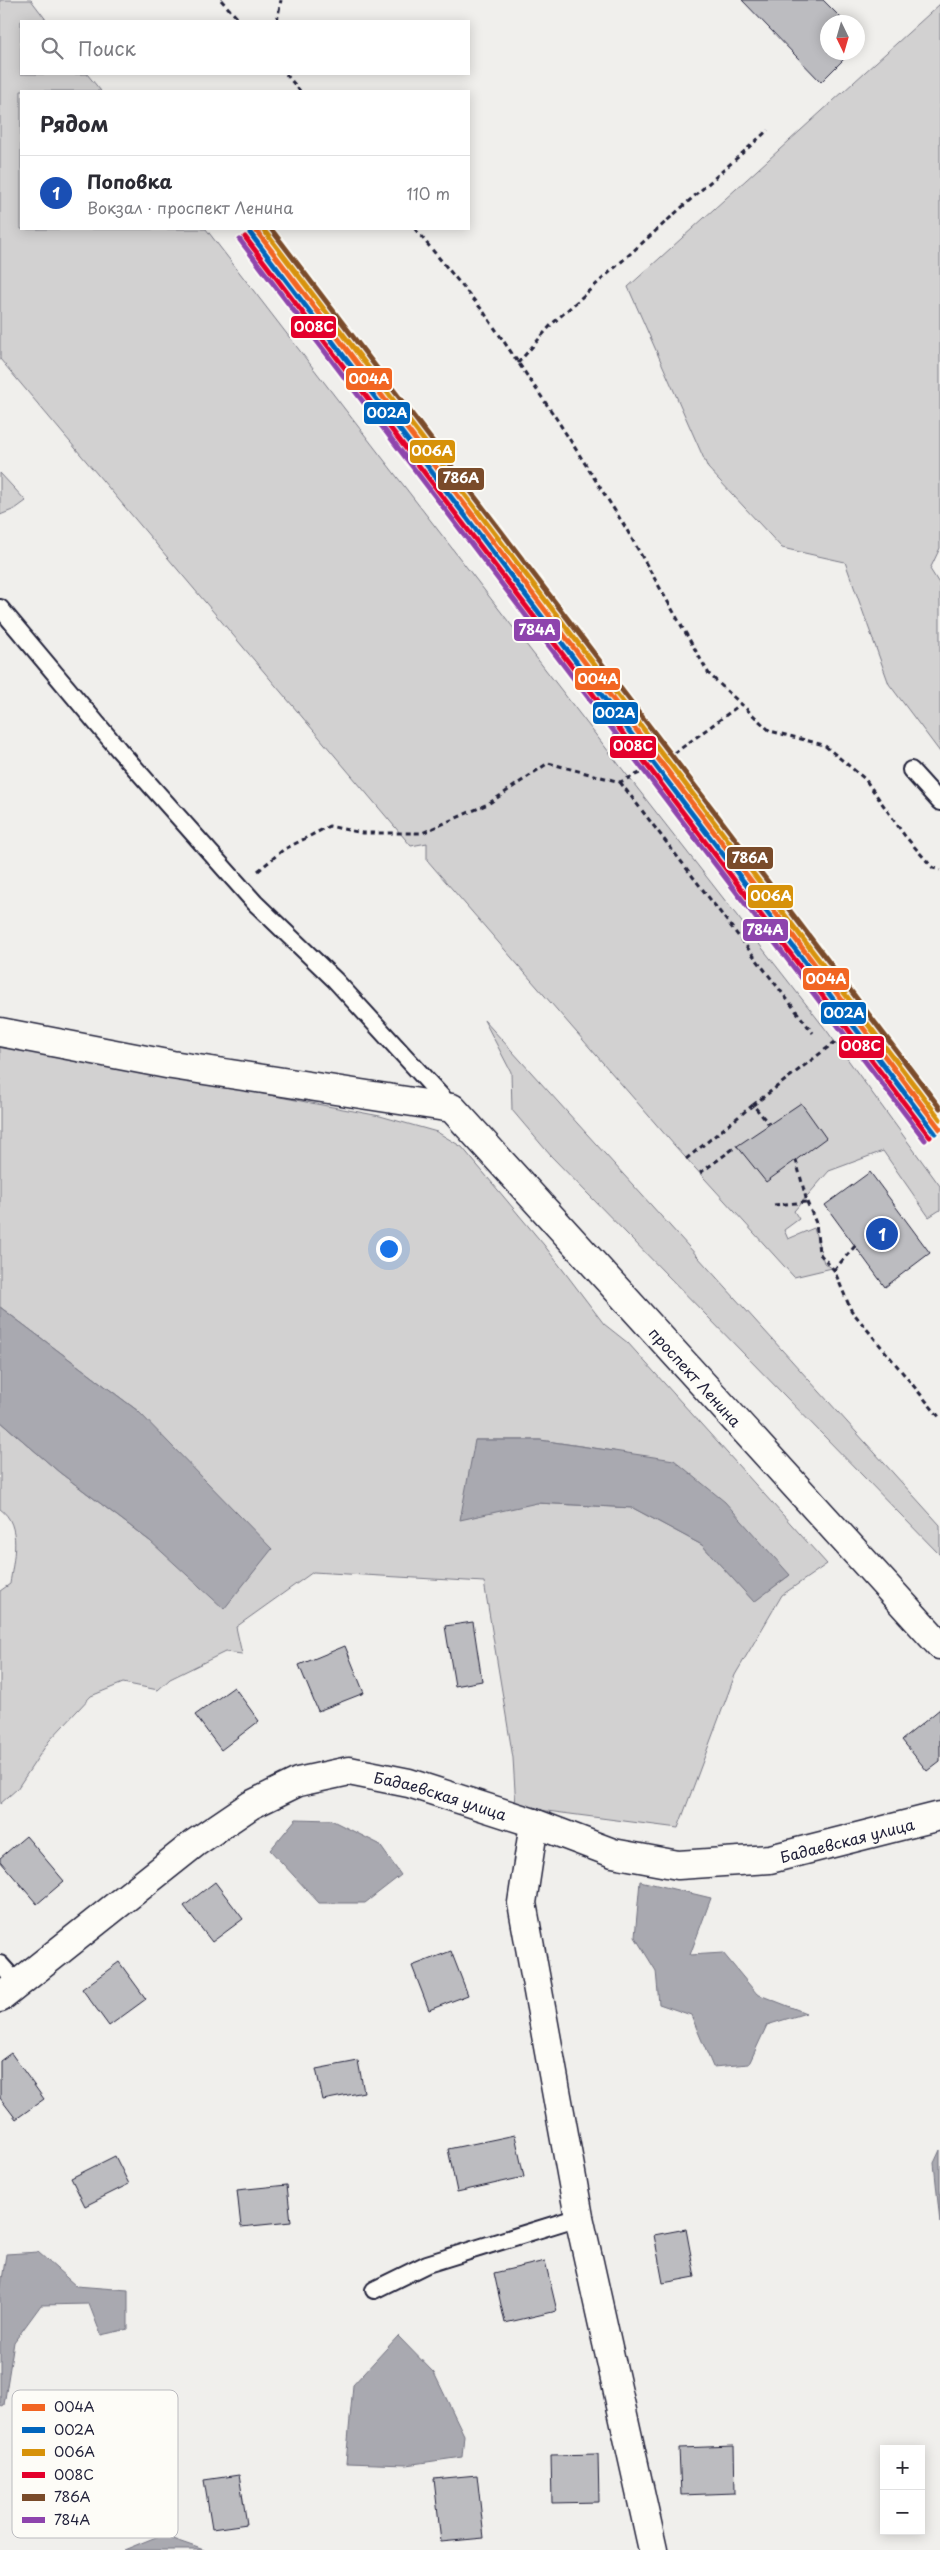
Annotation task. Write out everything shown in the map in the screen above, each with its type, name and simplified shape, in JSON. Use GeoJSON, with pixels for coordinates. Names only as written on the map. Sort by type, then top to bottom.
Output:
{"type":"FeatureCollection","features":[{"type":"Feature","properties":{"kind":"street"},"geometry":{"type":"LineString","coordinates":[[0,1032],[172,1065],[452,1108]]}},
{"type":"Feature","properties":{"kind":"street","name":"проспект Ленина"},"geometry":{"type":"LineString","coordinates":[[452,1108],[940,1645]]}},
{"type":"Feature","properties":{"kind":"street","name":"Бадаевская улица"},"geometry":{"type":"LineString","coordinates":[[6,1982],[195,1843],[251,1805],[298,1782],[349,1771],[409,1783],[534,1824],[613,1853],[678,1865],[770,1859],[940,1816]]}},
{"type":"Feature","properties":{"kind":"street"},"geometry":{"type":"LineString","coordinates":[[534,1824],[522,1903],[579,2216],[653,2550]]}},
{"type":"Feature","properties":{"kind":"lane"},"geometry":{"type":"LineString","coordinates":[[0,608],[119,750],[240,886],[335,980],[452,1108]]}},
{"type":"Feature","properties":{"kind":"lane"},"geometry":{"type":"LineString","coordinates":[[911,770],[940,802]]}},
{"type":"Feature","properties":{"kind":"lane"},"geometry":{"type":"LineString","coordinates":[[374,2290],[427,2264],[579,2216]]}},
{"type":"Feature","properties":{"kind":"path"},"geometry":{"type":"LineString","coordinates":[[220,0],[239,20]]}},
{"type":"Feature","properties":{"kind":"path"},"geometry":{"type":"LineString","coordinates":[[277,20],[281,0]]}},
{"type":"Feature","properties":{"kind":"path"},"geometry":{"type":"LineString","coordinates":[[287,75],[299,90]]}},
{"type":"Feature","properties":{"kind":"path"},"geometry":{"type":"LineString","coordinates":[[518,362],[552,324],[768,130]]}},
{"type":"Feature","properties":{"kind":"path"},"geometry":{"type":"LineString","coordinates":[[415,230],[483,311],[518,362],[624,525],[709,674],[770,731],[824,745],[865,779],[905,836],[933,868],[940,870]]}},
{"type":"Feature","properties":{"kind":"path"},"geometry":{"type":"LineString","coordinates":[[620,782],[660,764],[741,704]]}},
{"type":"Feature","properties":{"kind":"path"},"geometry":{"type":"LineString","coordinates":[[240,886],[283,850],[329,826],[362,833],[422,833],[488,804],[548,763],[620,782],[813,1032]]}},
{"type":"Feature","properties":{"kind":"path"},"geometry":{"type":"LineString","coordinates":[[686,1159],[835,1042]]}},
{"type":"Feature","properties":{"kind":"path"},"geometry":{"type":"LineString","coordinates":[[753,1106],[769,1124]]}},
{"type":"Feature","properties":{"kind":"path"},"geometry":{"type":"LineString","coordinates":[[700,1173],[737,1146]]}},
{"type":"Feature","properties":{"kind":"path"},"geometry":{"type":"LineString","coordinates":[[796,1160],[807,1202],[816,1223],[819,1253],[834,1270],[851,1310],[940,1418]]}},
{"type":"Feature","properties":{"kind":"path"},"geometry":{"type":"LineString","coordinates":[[774,1206],[807,1202]]}},
{"type":"Feature","properties":{"kind":"path"},"geometry":{"type":"LineString","coordinates":[[834,1270],[855,1246]]}},
{"type":"Feature","properties":{"kind":"shaded area"},"geometry":{"type":"Polygon","coordinates":[[[0,0],[31,0],[46,20],[20,20],[20,75],[88,75],[100,90],[20,90],[20,230],[207,230],[609,752],[827,1031],[940,1186],[940,1210],[929,1217],[883,1151],[829,1171],[794,1211],[799,1219],[784,1230],[788,1239],[814,1228],[824,1263],[832,1268],[794,1277],[675,1146],[427,860],[427,843],[411,846],[0,359],[0,0]]]}},
{"type":"Feature","properties":{"kind":"shaded area"},"geometry":{"type":"Polygon","coordinates":[[[940,4],[940,548],[930,569],[940,585],[940,752],[889,684],[845,562],[782,548],[708,468],[628,287],[940,4]]]}},
{"type":"Feature","properties":{"kind":"shaded area"},"geometry":{"type":"Polygon","coordinates":[[[0,473],[26,501],[15,509],[0,515],[0,473]]]}},
{"type":"Feature","properties":{"kind":"shaded area"},"geometry":{"type":"Polygon","coordinates":[[[484,1020],[940,1525],[940,1555],[551,1156],[512,1110],[511,1072],[484,1020]]]}},
{"type":"Feature","properties":{"kind":"shaded area"},"geometry":{"type":"Polygon","coordinates":[[[0,1044],[380,1116],[437,1132],[462,1147],[544,1245],[604,1324],[628,1343],[827,1564],[782,1595],[735,1675],[678,1828],[516,1807],[513,1758],[484,1582],[313,1572],[236,1627],[242,1654],[225,1652],[170,1679],[158,1690],[123,1683],[91,1696],[49,1741],[17,1789],[0,1804],[0,1591],[10,1584],[15,1544],[12,1524],[0,1509],[0,1421],[59,1472],[150,1541],[138,1411],[0,1307],[0,1044]],[[475,1440],[537,1503],[633,1508],[702,1545],[754,1601],[790,1575],[614,1451],[540,1440],[475,1440]]]}},
{"type":"Feature","properties":{"kind":"shaded area"},"geometry":{"type":"Polygon","coordinates":[[[0,1307],[138,1411],[272,1549],[224,1609],[150,1541],[59,1472],[0,1421],[0,1307]]]}},
{"type":"Feature","properties":{"kind":"shaded area"},"geometry":{"type":"Polygon","coordinates":[[[475,1440],[540,1440],[674,1460],[725,1502],[790,1575],[754,1602],[702,1545],[633,1508],[537,1503],[460,1520],[475,1440]]]}},
{"type":"Feature","properties":{"kind":"shaded area"},"geometry":{"type":"Polygon","coordinates":[[[296,1819],[331,1820],[379,1844],[401,1875],[365,1903],[319,1903],[270,1850],[296,1819]]]}},
{"type":"Feature","properties":{"kind":"shaded area"},"geometry":{"type":"Polygon","coordinates":[[[640,1881],[711,1898],[690,1955],[723,1953],[757,1994],[806,2013],[767,2025],[749,2064],[713,2067],[691,2015],[659,2004],[656,1971],[635,1937],[640,1881]]]}},
{"type":"Feature","properties":{"kind":"shaded area"},"geometry":{"type":"Polygon","coordinates":[[[940,2150],[940,2223],[934,2163],[940,2150]]]}},
{"type":"Feature","properties":{"kind":"shaded area"},"geometry":{"type":"Polygon","coordinates":[[[38,2252],[76,2286],[128,2290],[128,2329],[101,2335],[89,2304],[41,2305],[14,2342],[4,2405],[0,2407],[0,2293],[6,2254],[38,2252]]]}},
{"type":"Feature","properties":{"kind":"shaded area"},"geometry":{"type":"Polygon","coordinates":[[[398,2336],[434,2373],[464,2435],[462,2457],[406,2465],[346,2463],[353,2385],[398,2336]]]}},
{"type":"Feature","properties":{"kind":"shaded area"},"geometry":{"type":"Polygon","coordinates":[[[154,2538],[170,2538],[204,2550],[124,2550],[154,2538]]]}},
{"type":"Feature","properties":{"kind":"building"},"geometry":{"type":"Polygon","coordinates":[[[742,0],[823,0],[838,15],[820,15],[820,60],[843,60],[821,82],[742,0]]]}},
{"type":"Feature","properties":{"kind":"building"},"geometry":{"type":"Polygon","coordinates":[[[801,1103],[826,1138],[766,1182],[737,1146],[801,1103]]]}},
{"type":"Feature","properties":{"kind":"building"},"geometry":{"type":"Polygon","coordinates":[[[870,1172],[930,1253],[885,1287],[825,1205],[870,1172]]]}},
{"type":"Feature","properties":{"kind":"building"},"geometry":{"type":"Polygon","coordinates":[[[473,1622],[482,1681],[455,1686],[445,1626],[473,1622]]]}},
{"type":"Feature","properties":{"kind":"building"},"geometry":{"type":"Polygon","coordinates":[[[345,1646],[364,1693],[318,1711],[299,1665],[345,1646]]]}},
{"type":"Feature","properties":{"kind":"building"},"geometry":{"type":"Polygon","coordinates":[[[234,1687],[259,1721],[221,1750],[195,1715],[234,1687]]]}},
{"type":"Feature","properties":{"kind":"building"},"geometry":{"type":"Polygon","coordinates":[[[940,1709],[940,1761],[927,1771],[902,1740],[940,1709]]]}},
{"type":"Feature","properties":{"kind":"building"},"geometry":{"type":"Polygon","coordinates":[[[26,1836],[64,1881],[37,1904],[0,1861],[0,1858],[26,1836]]]}},
{"type":"Feature","properties":{"kind":"building"},"geometry":{"type":"Polygon","coordinates":[[[215,1882],[243,1919],[212,1942],[184,1906],[215,1882]]]}},
{"type":"Feature","properties":{"kind":"building"},"geometry":{"type":"Polygon","coordinates":[[[451,1951],[468,1995],[429,2010],[412,1966],[451,1951]]]}},
{"type":"Feature","properties":{"kind":"building"},"geometry":{"type":"Polygon","coordinates":[[[119,1962],[146,1999],[109,2026],[82,1989],[119,1962]]]}},
{"type":"Feature","properties":{"kind":"building"},"geometry":{"type":"Polygon","coordinates":[[[11,2053],[44,2099],[16,2119],[0,2098],[0,2061],[11,2053]]]}},
{"type":"Feature","properties":{"kind":"building"},"geometry":{"type":"Polygon","coordinates":[[[358,2061],[364,2092],[323,2100],[316,2069],[358,2061]]]}},
{"type":"Feature","properties":{"kind":"building"},"geometry":{"type":"Polygon","coordinates":[[[515,2135],[524,2177],[457,2192],[448,2149],[515,2135]]]}},
{"type":"Feature","properties":{"kind":"building"},"geometry":{"type":"Polygon","coordinates":[[[115,2156],[129,2184],[85,2206],[71,2178],[115,2156]]]}},
{"type":"Feature","properties":{"kind":"building"},"geometry":{"type":"Polygon","coordinates":[[[287,2185],[291,2222],[241,2227],[237,2190],[287,2185]]]}},
{"type":"Feature","properties":{"kind":"building"},"geometry":{"type":"Polygon","coordinates":[[[686,2229],[695,2277],[663,2283],[654,2235],[686,2229]]]}},
{"type":"Feature","properties":{"kind":"building"},"geometry":{"type":"Polygon","coordinates":[[[545,2261],[557,2311],[505,2323],[494,2273],[545,2261]]]}},
{"type":"Feature","properties":{"kind":"building"},"geometry":{"type":"Polygon","coordinates":[[[734,2446],[735,2493],[681,2495],[679,2448],[734,2446]]]}},
{"type":"Feature","properties":{"kind":"building"},"geometry":{"type":"Polygon","coordinates":[[[598,2454],[599,2502],[552,2503],[551,2455],[598,2454]]]}},
{"type":"Feature","properties":{"kind":"building"},"geometry":{"type":"Polygon","coordinates":[[[239,2475],[247,2524],[212,2529],[204,2480],[239,2475]]]}},
{"type":"Feature","properties":{"kind":"building"},"geometry":{"type":"Polygon","coordinates":[[[477,2475],[484,2538],[441,2542],[434,2479],[477,2475]]]}},
{"type":"Feature","properties":{"kind":"transit line","name":"004А"},"geometry":{"type":"LineString","coordinates":[[256,230],[940,1129]]}},
{"type":"Feature","properties":{"kind":"transit line","name":"006А"},"geometry":{"type":"LineString","coordinates":[[264,230],[940,1119]]}},
{"type":"Feature","properties":{"kind":"transit line","name":"786А"},"geometry":{"type":"LineString","coordinates":[[272,230],[940,1108]]}},
{"type":"Feature","properties":{"kind":"transit line","name":"002А"},"geometry":{"type":"LineString","coordinates":[[250,233],[935,1133]]}},
{"type":"Feature","properties":{"kind":"transit line","name":"008С"},"geometry":{"type":"LineString","coordinates":[[245,237],[930,1137]]}},
{"type":"Feature","properties":{"kind":"transit line","name":"784А"},"geometry":{"type":"LineString","coordinates":[[240,240],[925,1140]]}},
{"type":"Feature","properties":{"kind":"place","name":"Поповка"},"geometry":{"type":"Point","coordinates":[882,1234]}}]}
